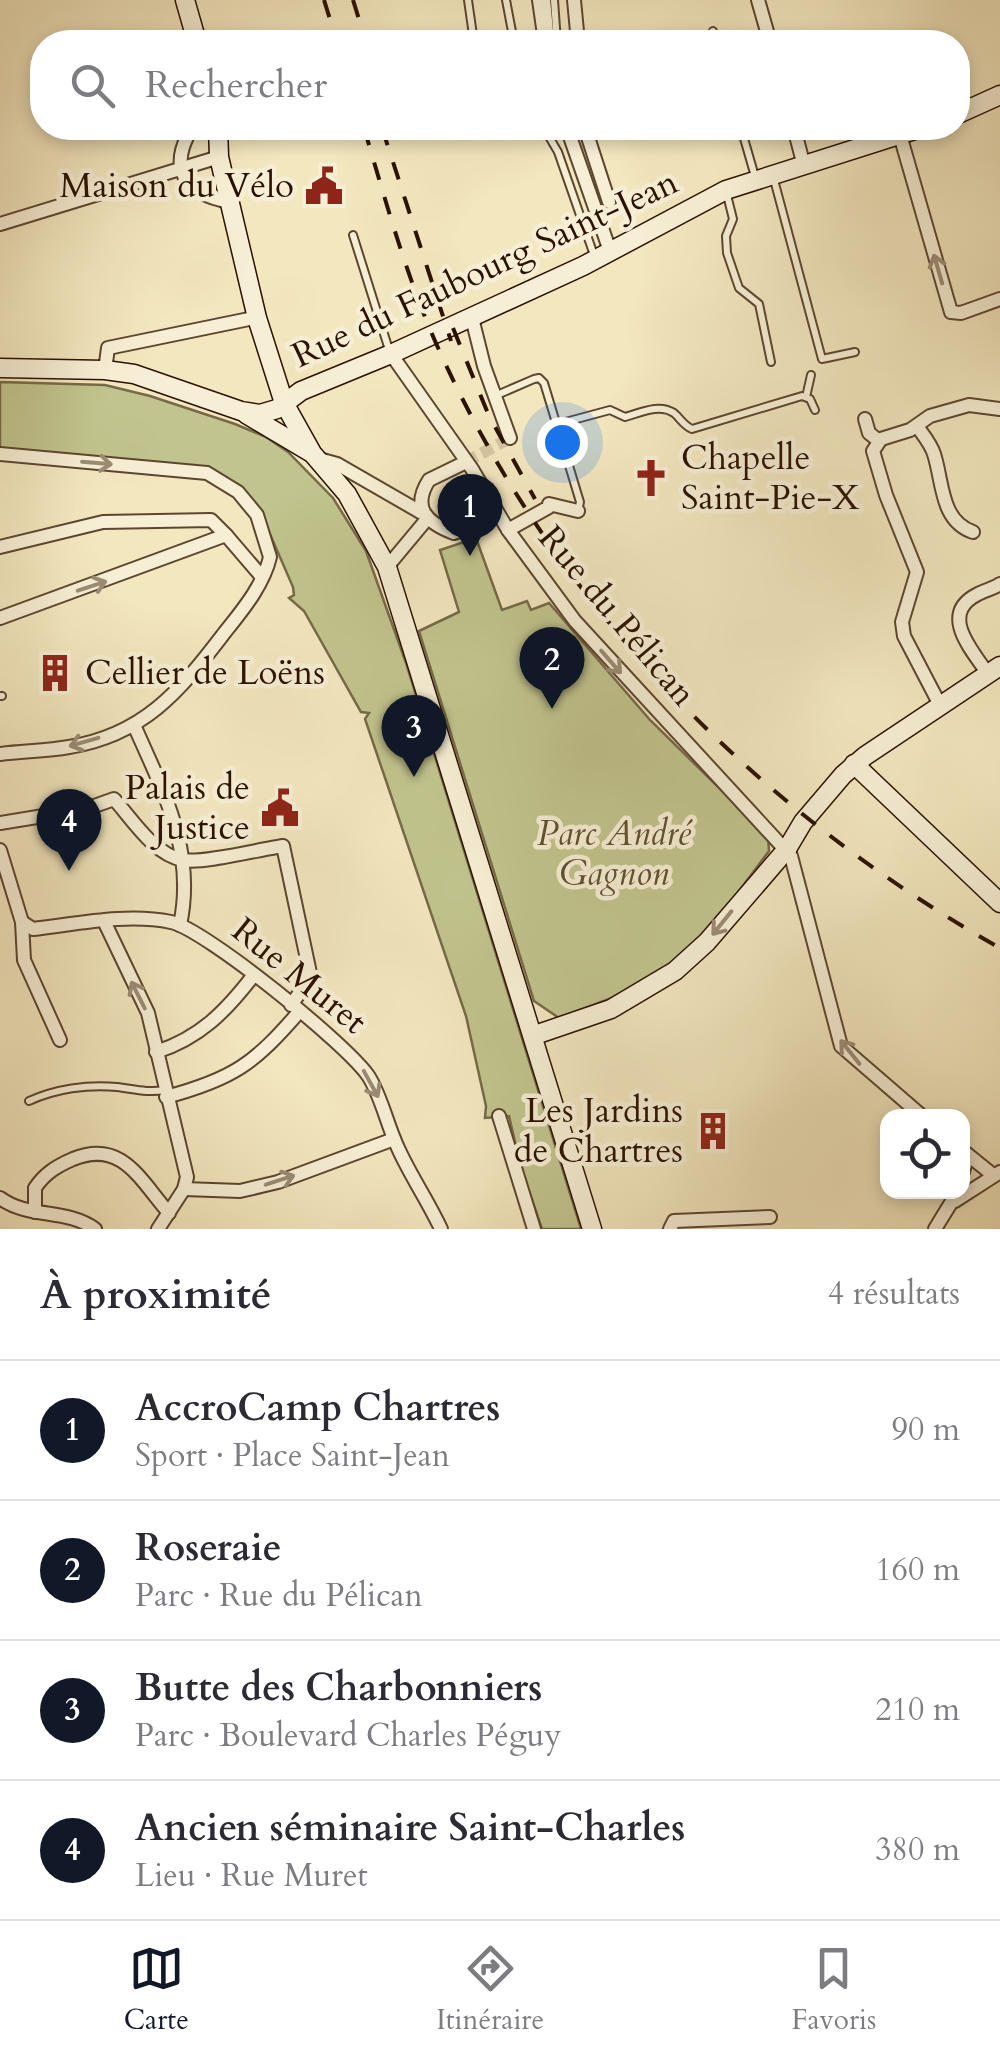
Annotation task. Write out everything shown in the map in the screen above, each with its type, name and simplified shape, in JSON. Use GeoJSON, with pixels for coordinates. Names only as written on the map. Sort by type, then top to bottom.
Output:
{"type":"FeatureCollection","features":[{"type":"Feature","properties":{"kind":"main road"},"geometry":{"type":"LineString","coordinates":[[185,0],[194,30]]}},
{"type":"Feature","properties":{"kind":"main road"},"geometry":{"type":"LineString","coordinates":[[970,109],[1000,95]]}},
{"type":"Feature","properties":{"kind":"main road"},"geometry":{"type":"LineString","coordinates":[[218,140],[219,157],[257,318],[284,403],[316,456],[347,494],[387,567],[592,1229]]}},
{"type":"Feature","properties":{"kind":"main road","name":"Rue du Faubourg Saint-Jean"},"geometry":{"type":"LineString","coordinates":[[241,411],[260,414],[300,391],[472,318],[726,190],[885,140]]}},
{"type":"Feature","properties":{"kind":"main road"},"geometry":{"type":"LineString","coordinates":[[0,368],[134,374],[241,411],[316,456]]}},
{"type":"Feature","properties":{"kind":"main road"},"geometry":{"type":"LineString","coordinates":[[535,1035],[611,1009],[676,971],[707,942],[786,849],[802,822],[854,764],[994,670]]}},
{"type":"Feature","properties":{"kind":"main road"},"geometry":{"type":"LineString","coordinates":[[854,764],[1000,903]]}},
{"type":"Feature","properties":{"kind":"street"},"geometry":{"type":"LineString","coordinates":[[544,0],[545,30]]}},
{"type":"Feature","properties":{"kind":"street"},"geometry":{"type":"LineString","coordinates":[[574,0],[577,30]]}},
{"type":"Feature","properties":{"kind":"street"},"geometry":{"type":"LineString","coordinates":[[758,0],[767,30]]}},
{"type":"Feature","properties":{"kind":"street"},"geometry":{"type":"LineString","coordinates":[[187,140],[179,157],[180,170],[188,182],[206,196],[230,202]]}},
{"type":"Feature","properties":{"kind":"street"},"geometry":{"type":"LineString","coordinates":[[570,140],[602,255]]}},
{"type":"Feature","properties":{"kind":"street"},"geometry":{"type":"LineString","coordinates":[[589,140],[609,202]]}},
{"type":"Feature","properties":{"kind":"street"},"geometry":{"type":"LineString","coordinates":[[797,140],[804,166]]}},
{"type":"Feature","properties":{"kind":"street"},"geometry":{"type":"LineString","coordinates":[[901,140],[951,312],[961,313],[1000,298]]}},
{"type":"Feature","properties":{"kind":"street"},"geometry":{"type":"LineString","coordinates":[[0,224],[219,157]]}},
{"type":"Feature","properties":{"kind":"street"},"geometry":{"type":"LineString","coordinates":[[472,318],[484,366],[510,438]]}},
{"type":"Feature","properties":{"kind":"street"},"geometry":{"type":"LineString","coordinates":[[105,370],[108,348],[249,320]]}},
{"type":"Feature","properties":{"kind":"street","name":"Rue du Pélican"},"geometry":{"type":"LineString","coordinates":[[391,354],[466,462],[498,516],[575,622],[786,849]]}},
{"type":"Feature","properties":{"kind":"street"},"geometry":{"type":"LineString","coordinates":[[940,705],[904,636],[902,622],[917,572],[873,451],[877,442],[917,426],[930,416],[968,406],[1000,409]]}},
{"type":"Feature","properties":{"kind":"street"},"geometry":{"type":"LineString","coordinates":[[865,419],[877,442]]}},
{"type":"Feature","properties":{"kind":"street"},"geometry":{"type":"LineString","coordinates":[[917,426],[934,454],[945,502],[959,525],[972,532]]}},
{"type":"Feature","properties":{"kind":"street"},"geometry":{"type":"LineString","coordinates":[[0,454],[207,473],[238,492],[258,514],[270,557],[245,606],[184,686],[160,709],[134,725],[82,744],[0,754]]}},
{"type":"Feature","properties":{"kind":"street"},"geometry":{"type":"LineString","coordinates":[[316,456],[338,464],[454,534],[498,516]]}},
{"type":"Feature","properties":{"kind":"street"},"geometry":{"type":"LineString","coordinates":[[387,567],[424,516],[422,495],[429,480],[466,462]]}},
{"type":"Feature","properties":{"kind":"street"},"geometry":{"type":"LineString","coordinates":[[508,530],[549,508],[549,504],[578,511]]}},
{"type":"Feature","properties":{"kind":"street"},"geometry":{"type":"LineString","coordinates":[[0,547],[103,522],[210,520],[262,577]]}},
{"type":"Feature","properties":{"kind":"street"},"geometry":{"type":"LineString","coordinates":[[0,618],[226,535]]}},
{"type":"Feature","properties":{"kind":"street"},"geometry":{"type":"LineString","coordinates":[[994,670],[963,637],[958,626],[959,616],[977,594],[1000,584]]}},
{"type":"Feature","properties":{"kind":"street"},"geometry":{"type":"LineString","coordinates":[[134,725],[162,790],[184,861],[186,897],[180,925]]}},
{"type":"Feature","properties":{"kind":"street"},"geometry":{"type":"LineString","coordinates":[[0,823],[86,809],[114,798],[166,853],[184,861],[283,846],[310,972],[296,1008],[263,1052],[236,1072],[215,1083],[166,1093]]}},
{"type":"Feature","properties":{"kind":"street"},"geometry":{"type":"LineString","coordinates":[[786,849],[797,870],[841,1046],[914,1109]]}},
{"type":"Feature","properties":{"kind":"street"},"geometry":{"type":"LineString","coordinates":[[0,850],[22,922],[24,960],[60,1040]]}},
{"type":"Feature","properties":{"kind":"street","name":"Rue Muret"},"geometry":{"type":"LineString","coordinates":[[22,922],[34,930],[144,919],[180,925],[211,942],[296,1008],[350,1054],[367,1074],[440,1229]]}},
{"type":"Feature","properties":{"kind":"street"},"geometry":{"type":"LineString","coordinates":[[104,922],[148,1013],[188,1178],[158,1229]]}},
{"type":"Feature","properties":{"kind":"street"},"geometry":{"type":"LineString","coordinates":[[156,1052],[190,1039],[208,1027],[254,976]]}},
{"type":"Feature","properties":{"kind":"street"},"geometry":{"type":"LineString","coordinates":[[499,1116],[534,1229]]}},
{"type":"Feature","properties":{"kind":"street"},"geometry":{"type":"LineString","coordinates":[[184,1189],[240,1191],[278,1182],[394,1138]]}},
{"type":"Feature","properties":{"kind":"street"},"geometry":{"type":"LineString","coordinates":[[35,1212],[35,1188],[54,1167],[81,1156],[108,1153],[123,1160],[168,1213]]}},
{"type":"Feature","properties":{"kind":"street"},"geometry":{"type":"LineString","coordinates":[[970,1155],[997,1174],[970,1188]]}},
{"type":"Feature","properties":{"kind":"street"},"geometry":{"type":"LineString","coordinates":[[0,1198],[13,1208],[72,1217],[95,1229]]}},
{"type":"Feature","properties":{"kind":"street"},"geometry":{"type":"LineString","coordinates":[[935,1229],[954,1199]]}},
{"type":"Feature","properties":{"kind":"street"},"geometry":{"type":"LineString","coordinates":[[670,1229],[674,1221],[770,1217]]}},
{"type":"Feature","properties":{"kind":"lane"},"geometry":{"type":"LineString","coordinates":[[468,0],[472,30]]}},
{"type":"Feature","properties":{"kind":"lane"},"geometry":{"type":"LineString","coordinates":[[506,0],[512,30]]}},
{"type":"Feature","properties":{"kind":"lane"},"geometry":{"type":"LineString","coordinates":[[536,0],[542,30]]}},
{"type":"Feature","properties":{"kind":"lane"},"geometry":{"type":"LineString","coordinates":[[554,0],[556,30]]}},
{"type":"Feature","properties":{"kind":"lane"},"geometry":{"type":"LineString","coordinates":[[551,140],[602,255]]}},
{"type":"Feature","properties":{"kind":"lane"},"geometry":{"type":"LineString","coordinates":[[747,140],[764,178],[822,358],[855,352]]}},
{"type":"Feature","properties":{"kind":"lane"},"geometry":{"type":"LineString","coordinates":[[726,190],[733,220],[726,236],[732,268],[739,288],[759,304],[771,362]]}},
{"type":"Feature","properties":{"kind":"lane"},"geometry":{"type":"LineString","coordinates":[[353,235],[391,354]]}},
{"type":"Feature","properties":{"kind":"lane"},"geometry":{"type":"LineString","coordinates":[[812,375],[806,397],[815,410]]}},
{"type":"Feature","properties":{"kind":"lane"},"geometry":{"type":"LineString","coordinates":[[496,396],[540,378],[558,424],[580,502],[578,511]]}},
{"type":"Feature","properties":{"kind":"lane"},"geometry":{"type":"LineString","coordinates":[[558,424],[610,410],[625,417],[661,408],[678,416],[692,430],[779,401],[806,397]]}},
{"type":"Feature","properties":{"kind":"lane"},"geometry":{"type":"LineString","coordinates":[[29,1101],[48,1093],[82,1088],[166,1093]]}},
{"type":"Feature","properties":{"kind":"green space"},"geometry":{"type":"Polygon","coordinates":[[[0,382],[105,385],[235,424],[288,452],[333,498],[366,551],[406,663],[581,1229],[542,1229],[521,1168],[509,1116],[485,1118],[486,1106],[466,1016],[365,719],[369,713],[361,712],[304,611],[289,598],[294,595],[293,587],[259,509],[232,482],[0,451],[0,382]]]}},
{"type":"Feature","properties":{"kind":"green space","name":"Parc André Gagnon"},"geometry":{"type":"Polygon","coordinates":[[[476,538],[502,610],[527,601],[531,610],[549,603],[650,720],[768,836],[769,851],[707,934],[646,985],[559,1018],[534,1001],[419,631],[459,612],[440,550],[476,538]]]}},
{"type":"Feature","properties":{"kind":"tunnel"},"geometry":{"type":"LineString","coordinates":[[466,462],[510,438]]}},
{"type":"Feature","properties":{"kind":"railway"},"geometry":{"type":"LineString","coordinates":[[324,0],[333,30]]}},
{"type":"Feature","properties":{"kind":"railway"},"geometry":{"type":"LineString","coordinates":[[353,0],[362,30]]}},
{"type":"Feature","properties":{"kind":"railway"},"geometry":{"type":"LineString","coordinates":[[368,140],[407,268],[439,350],[486,443],[541,532],[603,615],[672,693],[746,766],[826,833],[911,893],[1000,948]]}},
{"type":"Feature","properties":{"kind":"railway"},"geometry":{"type":"LineString","coordinates":[[386,140],[451,341]]}},
{"type":"Feature","properties":{"kind":"railway"},"geometry":{"type":"LineString","coordinates":[[453,328],[489,416],[535,499]]}},
{"type":"Feature","properties":{"kind":"place","name":"Maison du Vélo"},"geometry":{"type":"Point","coordinates":[324,186]}},
{"type":"Feature","properties":{"kind":"place","name":"Chapelle Saint-Pie-X"},"geometry":{"type":"Point","coordinates":[651,478]}},
{"type":"Feature","properties":{"kind":"place","name":"AccroCamp Chartres"},"geometry":{"type":"Point","coordinates":[470,556]}},
{"type":"Feature","properties":{"kind":"place","name":"Cellier de Loëns"},"geometry":{"type":"Point","coordinates":[55,673]}},
{"type":"Feature","properties":{"kind":"place","name":"Roseraie"},"geometry":{"type":"Point","coordinates":[552,709]}},
{"type":"Feature","properties":{"kind":"place","name":"Butte des Charbonniers"},"geometry":{"type":"Point","coordinates":[414,777]}},
{"type":"Feature","properties":{"kind":"place","name":"Palais de Justice"},"geometry":{"type":"Point","coordinates":[280,808]}},
{"type":"Feature","properties":{"kind":"place","name":"Ancien séminaire Saint-Charles"},"geometry":{"type":"Point","coordinates":[69,871]}},
{"type":"Feature","properties":{"kind":"place","name":"Les Jardins de Chartres"},"geometry":{"type":"Point","coordinates":[713,1131]}}]}
